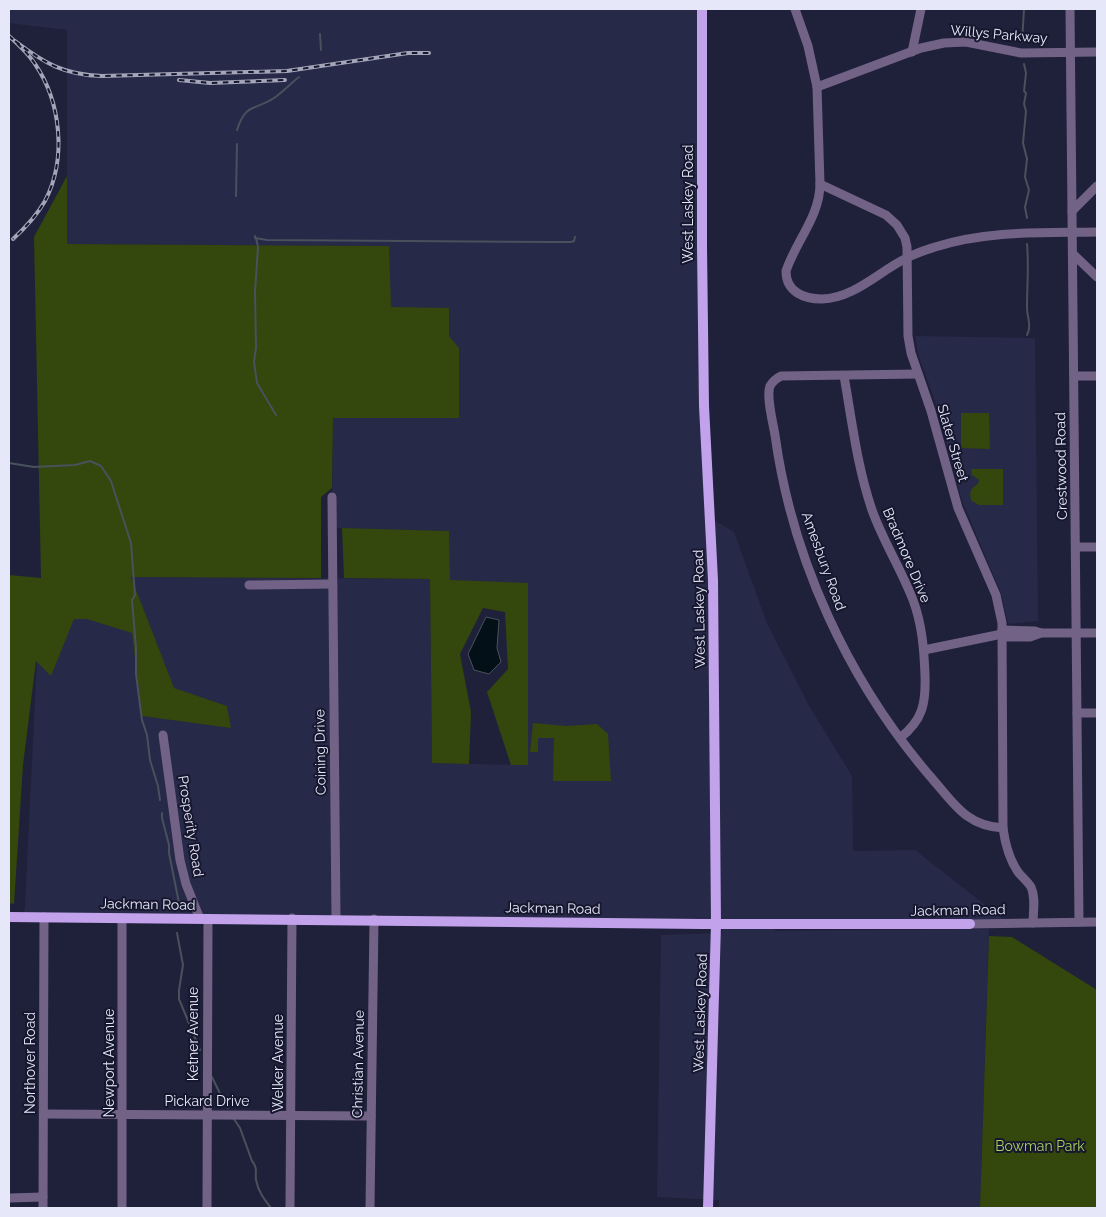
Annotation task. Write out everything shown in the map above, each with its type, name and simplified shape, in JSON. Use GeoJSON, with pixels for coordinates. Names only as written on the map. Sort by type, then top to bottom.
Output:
{"type":"FeatureCollection","features":[{"type":"Feature","properties":{"kind":"main road","name":"West Laskey Road"},"geometry":{"type":"LineString","coordinates":[[702,9],[704,406],[713,580],[716,924],[708,1208]]}},
{"type":"Feature","properties":{"kind":"main road","name":"Jackman Road"},"geometry":{"type":"LineString","coordinates":[[9,916],[716,924],[970,924]]}},
{"type":"Feature","properties":{"kind":"street"},"geometry":{"type":"LineString","coordinates":[[795,9],[808,46],[817,87],[820,193],[816,210],[786,271],[786,280],[794,291],[801,296],[812,298],[833,298],[844,294],[907,258],[936,246],[979,236],[1012,233],[1097,232]]}},
{"type":"Feature","properties":{"kind":"street"},"geometry":{"type":"LineString","coordinates":[[912,52],[922,9]]}},
{"type":"Feature","properties":{"kind":"street","name":"Crestwood Road"},"geometry":{"type":"LineString","coordinates":[[1070,9],[1079,922]]}},
{"type":"Feature","properties":{"kind":"street","name":"Willys Parkway"},"geometry":{"type":"LineString","coordinates":[[817,87],[932,45],[956,42],[1021,53],[1097,52]]}},
{"type":"Feature","properties":{"kind":"street","name":"Slater Street"},"geometry":{"type":"LineString","coordinates":[[820,184],[886,215],[902,233],[906,242],[908,336],[911,353],[931,410],[958,508],[996,595],[1002,634],[1003,828],[1011,859],[1018,872],[1031,887],[1034,897],[1033,923]]}},
{"type":"Feature","properties":{"kind":"street"},"geometry":{"type":"LineString","coordinates":[[1072,211],[1097,186]]}},
{"type":"Feature","properties":{"kind":"street"},"geometry":{"type":"LineString","coordinates":[[1073,254],[1097,277]]}},
{"type":"Feature","properties":{"kind":"street","name":"Amesbury Road"},"geometry":{"type":"LineString","coordinates":[[918,374],[781,376],[775,379],[769,390],[777,452],[793,520],[818,593],[853,666],[875,703],[900,738],[942,790],[970,819],[985,826],[1003,828]]}},
{"type":"Feature","properties":{"kind":"street","name":"Bradmore Drive"},"geometry":{"type":"LineString","coordinates":[[844,376],[859,462],[866,489],[884,539],[912,598],[924,650],[924,704],[912,729],[900,738]]}},
{"type":"Feature","properties":{"kind":"street"},"geometry":{"type":"LineString","coordinates":[[1074,376],[1097,376]]}},
{"type":"Feature","properties":{"kind":"street","name":"Coining Drive"},"geometry":{"type":"LineString","coordinates":[[332,497],[336,919]]}},
{"type":"Feature","properties":{"kind":"street"},"geometry":{"type":"LineString","coordinates":[[1076,547],[1097,547]]}},
{"type":"Feature","properties":{"kind":"street"},"geometry":{"type":"LineString","coordinates":[[249,585],[332,584]]}},
{"type":"Feature","properties":{"kind":"street"},"geometry":{"type":"LineString","coordinates":[[924,650],[1002,634],[1035,630],[1041,634],[1097,633]]}},
{"type":"Feature","properties":{"kind":"street"},"geometry":{"type":"LineString","coordinates":[[1077,713],[1097,713]]}},
{"type":"Feature","properties":{"kind":"street","name":"Prosperity Road"},"geometry":{"type":"LineString","coordinates":[[163,735],[180,860],[186,884],[204,919]]}},
{"type":"Feature","properties":{"kind":"street","name":"Northover Road"},"geometry":{"type":"LineString","coordinates":[[43,1208],[44,917]]}},
{"type":"Feature","properties":{"kind":"street","name":"Newport Avenue"},"geometry":{"type":"LineString","coordinates":[[122,918],[122,1208]]}},
{"type":"Feature","properties":{"kind":"street","name":"Welker Avenue"},"geometry":{"type":"LineString","coordinates":[[290,1208],[292,918]]}},
{"type":"Feature","properties":{"kind":"street","name":"Ketner Avenue"},"geometry":{"type":"LineString","coordinates":[[204,919],[207,1208]]}},
{"type":"Feature","properties":{"kind":"street","name":"Christian Avenue"},"geometry":{"type":"LineString","coordinates":[[370,1208],[374,919]]}},
{"type":"Feature","properties":{"kind":"street","name":"Jackman Road"},"geometry":{"type":"LineString","coordinates":[[970,924],[1097,922]]}},
{"type":"Feature","properties":{"kind":"street","name":"Pickard Drive"},"geometry":{"type":"LineString","coordinates":[[44,1114],[291,1114],[371,1116]]}},
{"type":"Feature","properties":{"kind":"street"},"geometry":{"type":"LineString","coordinates":[[9,1198],[43,1197]]}},
{"type":"Feature","properties":{"kind":"shaded area"},"geometry":{"type":"Polygon","coordinates":[[[9,9],[702,9],[710,518],[734,532],[767,623],[808,704],[852,776],[853,851],[915,850],[1008,923],[775,924],[775,931],[989,929],[980,1208],[719,1208],[719,1200],[657,1197],[661,935],[722,933],[723,924],[23,917],[41,578],[430,579],[432,763],[527,765],[528,584],[450,581],[448,531],[332,528],[333,418],[449,336],[449,308],[390,308],[388,246],[67,244],[67,30],[9,23],[9,9]]]}},
{"type":"Feature","properties":{"kind":"shaded area"},"geometry":{"type":"Polygon","coordinates":[[[915,336],[1035,338],[1038,621],[1008,623],[1001,593],[962,501],[934,398],[919,357],[915,336]]]}},
{"type":"Feature","properties":{"kind":"shaded area"},"geometry":{"type":"Polygon","coordinates":[[[486,617],[499,620],[497,648],[501,662],[489,674],[474,670],[468,654],[486,617]]]}},
{"type":"Feature","properties":{"kind":"green space"},"geometry":{"type":"Polygon","coordinates":[[[67,176],[67,244],[389,246],[391,307],[449,308],[449,336],[459,348],[459,418],[333,418],[332,488],[321,497],[321,578],[131,577],[174,688],[227,706],[231,728],[142,716],[132,633],[87,619],[74,619],[51,676],[36,661],[23,765],[14,904],[9,903],[9,575],[41,578],[34,237],[67,176]]]}},
{"type":"Feature","properties":{"kind":"green space"},"geometry":{"type":"Polygon","coordinates":[[[961,413],[989,413],[990,449],[961,448],[961,413]]]}},
{"type":"Feature","properties":{"kind":"green space"},"geometry":{"type":"Polygon","coordinates":[[[971,469],[1003,469],[1003,505],[979,505],[972,501],[971,491],[978,484],[979,480],[972,475],[971,469]]]}},
{"type":"Feature","properties":{"kind":"green space"},"geometry":{"type":"Polygon","coordinates":[[[342,528],[449,531],[450,580],[528,583],[528,765],[511,765],[487,692],[508,669],[505,612],[483,608],[460,654],[471,712],[469,764],[432,763],[430,579],[344,578],[342,528]]]}},
{"type":"Feature","properties":{"kind":"green space"},"geometry":{"type":"Polygon","coordinates":[[[533,723],[566,726],[597,724],[608,734],[611,781],[553,781],[554,738],[538,738],[538,752],[530,752],[533,723]]]}},
{"type":"Feature","properties":{"kind":"green space","name":"Bowman Park"},"geometry":{"type":"Polygon","coordinates":[[[989,936],[1012,937],[1097,990],[1097,1208],[980,1208],[989,936]]]}},
{"type":"Feature","properties":{"kind":"waterway"},"geometry":{"type":"LineString","coordinates":[[1022,42],[1024,9]]}},
{"type":"Feature","properties":{"kind":"waterway"},"geometry":{"type":"LineString","coordinates":[[320,34],[321,50]]}},
{"type":"Feature","properties":{"kind":"waterway"},"geometry":{"type":"LineString","coordinates":[[1024,64],[1026,73],[1024,104],[1026,111],[1023,143],[1027,159],[1025,177],[1029,190],[1025,207],[1027,218]]}},
{"type":"Feature","properties":{"kind":"waterway"},"geometry":{"type":"LineString","coordinates":[[237,130],[240,121],[248,111],[274,98],[299,77]]}},
{"type":"Feature","properties":{"kind":"waterway"},"geometry":{"type":"LineString","coordinates":[[236,196],[237,144]]}},
{"type":"Feature","properties":{"kind":"waterway"},"geometry":{"type":"LineString","coordinates":[[255,236],[255,238],[267,240],[549,242],[571,242],[574,241],[575,237]]}},
{"type":"Feature","properties":{"kind":"waterway"},"geometry":{"type":"LineString","coordinates":[[256,238],[258,247],[255,292],[256,348],[254,362],[257,383],[276,415]]}},
{"type":"Feature","properties":{"kind":"waterway"},"geometry":{"type":"LineString","coordinates":[[1027,244],[1027,308],[1029,325],[1027,335]]}},
{"type":"Feature","properties":{"kind":"waterway"},"geometry":{"type":"LineString","coordinates":[[9,463],[34,467],[75,465],[90,461],[101,466],[111,481],[131,543],[135,595],[132,600],[136,674],[142,720],[147,735],[150,760],[160,800]]}},
{"type":"Feature","properties":{"kind":"waterway"},"geometry":{"type":"LineString","coordinates":[[162,813],[179,903]]}},
{"type":"Feature","properties":{"kind":"waterway"},"geometry":{"type":"LineString","coordinates":[[177,933],[183,965],[179,999],[200,1050]]}},
{"type":"Feature","properties":{"kind":"waterway"},"geometry":{"type":"LineString","coordinates":[[212,1077],[228,1108]]}},
{"type":"Feature","properties":{"kind":"waterway"},"geometry":{"type":"LineString","coordinates":[[234,1119],[240,1128],[255,1166],[258,1188],[271,1208]]}},
{"type":"Feature","properties":{"kind":"railway"},"geometry":{"type":"LineString","coordinates":[[9,36],[29,56],[44,79],[51,96],[58,131],[58,149],[52,185],[45,201],[31,221],[13,239]]}},
{"type":"Feature","properties":{"kind":"railway"},"geometry":{"type":"LineString","coordinates":[[15,41],[35,56],[55,66],[76,73],[102,76],[287,71],[408,53],[429,53]]}},
{"type":"Feature","properties":{"kind":"railway"},"geometry":{"type":"LineString","coordinates":[[179,80],[210,83],[285,80]]}}]}
